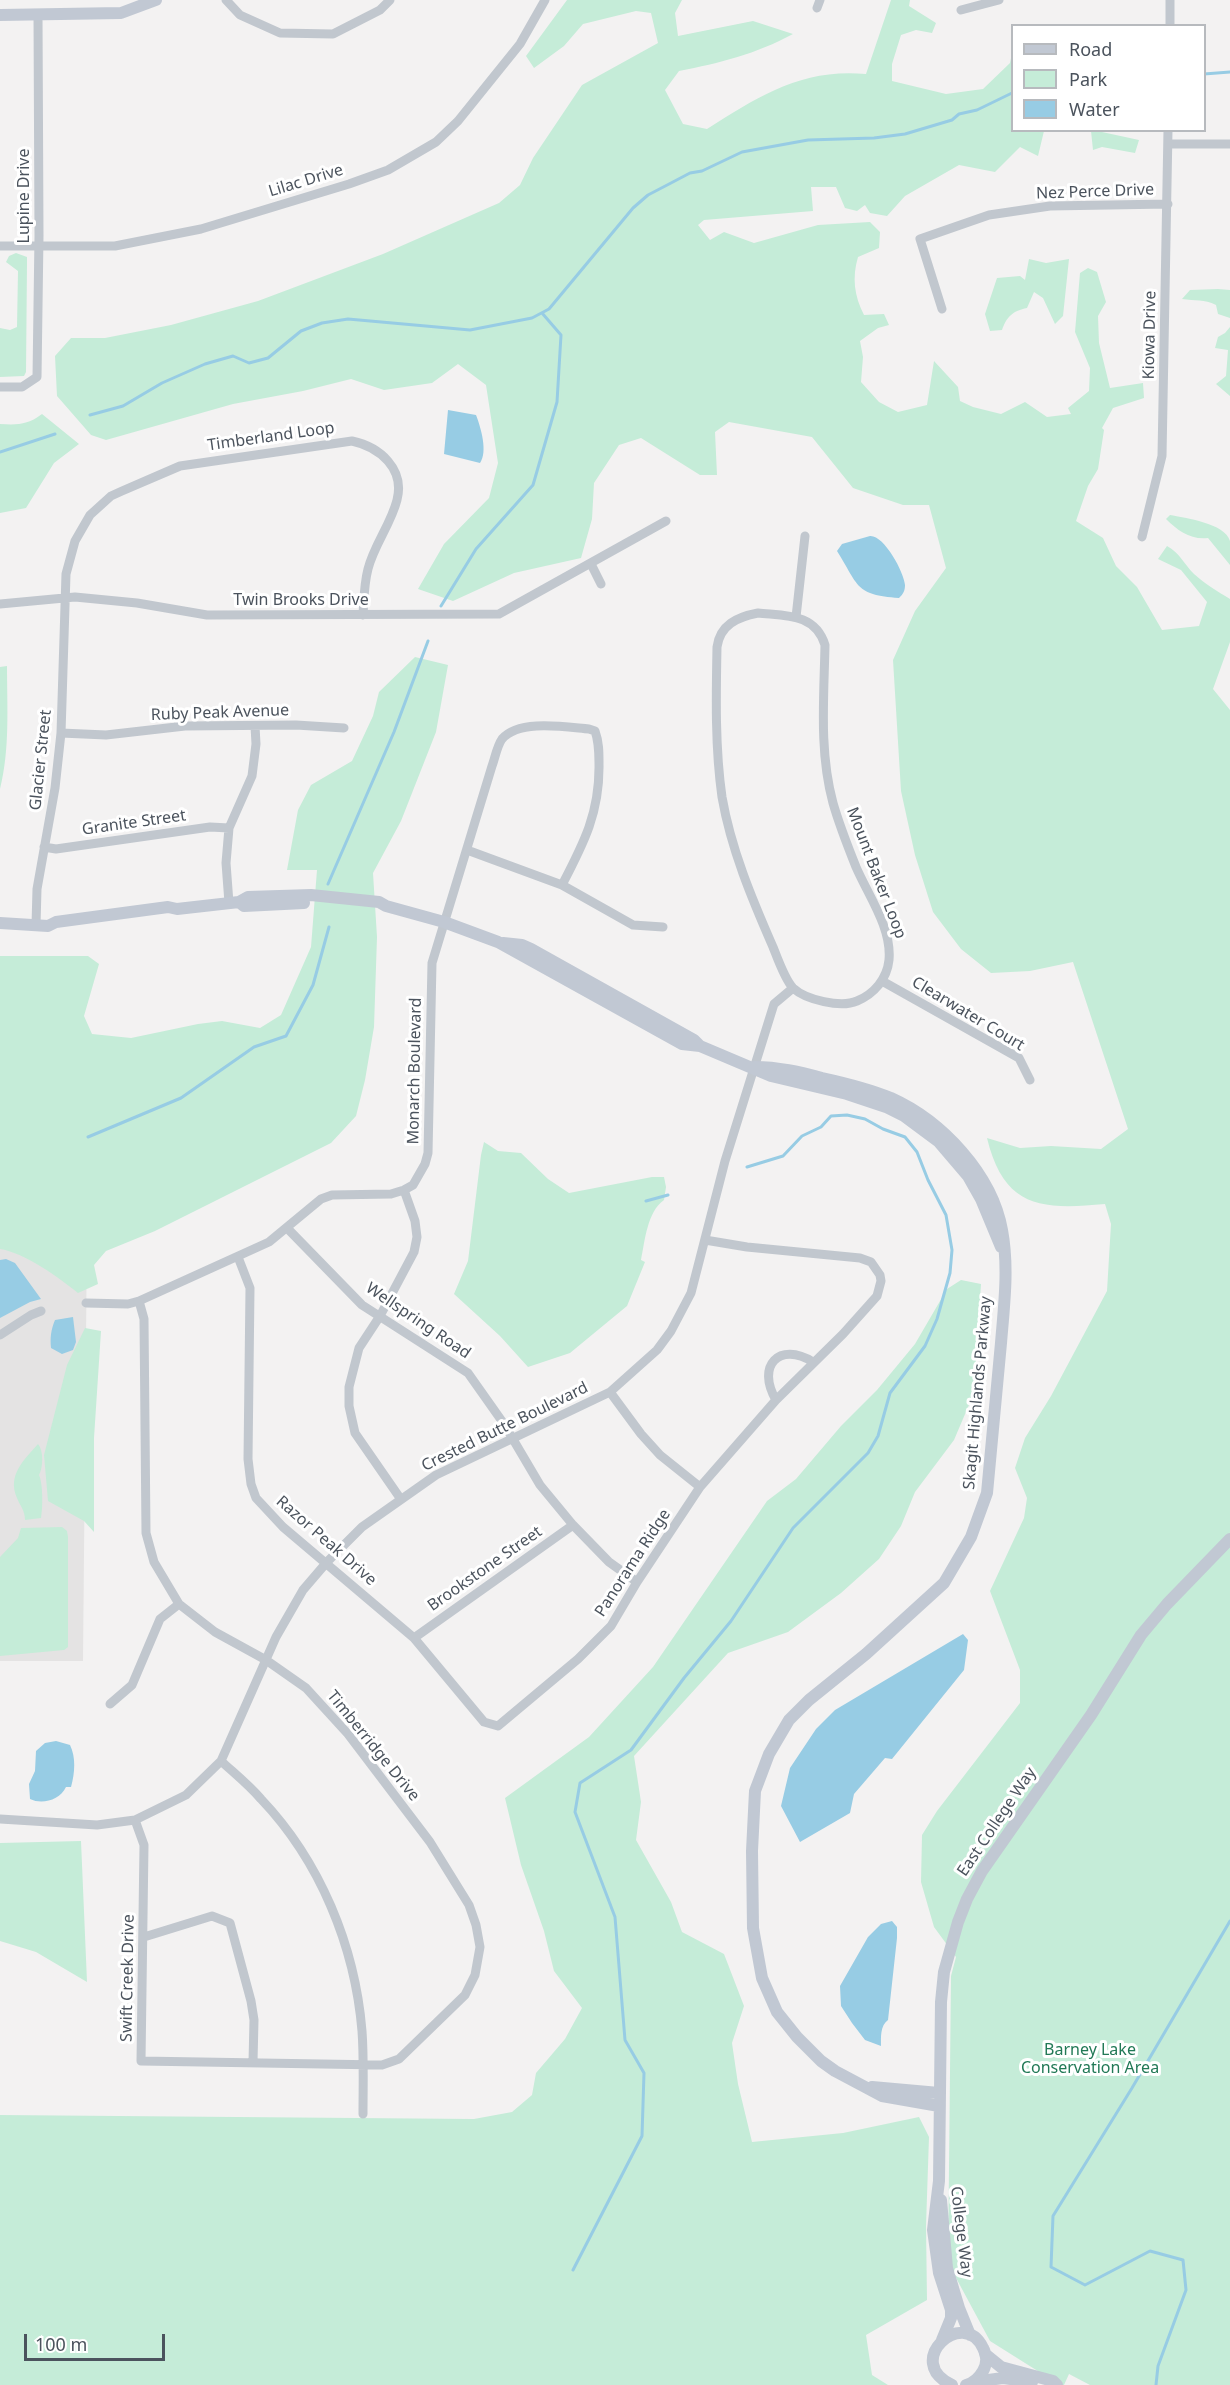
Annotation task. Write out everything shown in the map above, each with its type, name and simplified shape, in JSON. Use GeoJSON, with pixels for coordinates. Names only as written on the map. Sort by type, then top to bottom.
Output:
{"type":"FeatureCollection","features":[{"type":"Feature","properties":{"kind":"street"},"geometry":{"type":"LineString","coordinates":[[0,15],[121,13],[156,0]]}},
{"type":"Feature","properties":{"kind":"street"},"geometry":{"type":"LineString","coordinates":[[226,0],[240,15],[280,33],[333,34],[380,10],[390,0]]}},
{"type":"Feature","properties":{"kind":"street","name":"Lilac Drive"},"geometry":{"type":"LineString","coordinates":[[0,246],[115,246],[201,229],[388,170],[436,142],[458,121],[520,44],[545,0]]}},
{"type":"Feature","properties":{"kind":"street"},"geometry":{"type":"LineString","coordinates":[[961,10],[999,0]]}},
{"type":"Feature","properties":{"kind":"street"},"geometry":{"type":"LineString","coordinates":[[1170,0],[1170,24]]}},
{"type":"Feature","properties":{"kind":"street","name":"Lupine Drive"},"geometry":{"type":"LineString","coordinates":[[0,387],[22,387],[37,377],[38,15]]}},
{"type":"Feature","properties":{"kind":"street","name":"Kiowa Drive"},"geometry":{"type":"LineString","coordinates":[[1142,537],[1162,456],[1168,132]]}},
{"type":"Feature","properties":{"kind":"street"},"geometry":{"type":"LineString","coordinates":[[1168,144],[1230,144]]}},
{"type":"Feature","properties":{"kind":"street","name":"Nez Perce Drive"},"geometry":{"type":"LineString","coordinates":[[942,309],[920,239],[989,215],[1050,206],[1168,204]]}},
{"type":"Feature","properties":{"kind":"street","name":"Timberland Loop"},"geometry":{"type":"LineString","coordinates":[[66,598],[66,574],[75,541],[82,527],[90,515],[122,490],[180,466],[352,441],[369,444],[388,459],[397,482],[398,500],[368,567],[363,615]]}},
{"type":"Feature","properties":{"kind":"street","name":"Twin Brooks Drive"},"geometry":{"type":"LineString","coordinates":[[0,604],[66,598],[137,603],[207,615],[499,614],[666,521]]}},
{"type":"Feature","properties":{"kind":"street"},"geometry":{"type":"LineString","coordinates":[[796,617],[804,536]]}},
{"type":"Feature","properties":{"kind":"street"},"geometry":{"type":"LineString","coordinates":[[591,564],[601,584]]}},
{"type":"Feature","properties":{"kind":"street","name":"Glacier Street"},"geometry":{"type":"LineString","coordinates":[[42,926],[37,889],[55,788],[61,733],[66,598]]}},
{"type":"Feature","properties":{"kind":"street","name":"Mount Baker Loop"},"geometry":{"type":"LineString","coordinates":[[793,988],[753,902],[730,837],[722,796],[718,753],[716,674],[718,636],[729,623],[742,616],[758,613],[796,617],[817,628],[825,645],[826,764],[833,802],[856,865],[886,935],[889,962],[882,981]]}},
{"type":"Feature","properties":{"kind":"street","name":"Ruby Peak Avenue"},"geometry":{"type":"LineString","coordinates":[[61,733],[106,735],[186,726],[315,725],[344,728]]}},
{"type":"Feature","properties":{"kind":"street"},"geometry":{"type":"LineString","coordinates":[[234,903],[226,863],[229,828],[252,776],[256,744],[255,726]]}},
{"type":"Feature","properties":{"kind":"street","name":"Monarch Boulevard"},"geometry":{"type":"LineString","coordinates":[[404,1190],[413,1185],[425,1164],[428,1153],[432,963],[501,740],[512,730],[531,727],[589,729],[595,731],[599,741],[600,786],[596,809],[577,856],[562,885]]}},
{"type":"Feature","properties":{"kind":"street","name":"Granite Street"},"geometry":{"type":"LineString","coordinates":[[44,847],[56,849],[210,827],[229,828]]}},
{"type":"Feature","properties":{"kind":"street"},"geometry":{"type":"LineString","coordinates":[[467,850],[562,885],[633,925],[663,927]]}},
{"type":"Feature","properties":{"kind":"street","name":"Skagit Highlands Parkway"},"geometry":{"type":"LineString","coordinates":[[0,923],[42,926],[56,922],[168,907],[177,909],[234,903],[244,906],[308,903],[373,909],[386,906],[444,922],[498,942],[522,945],[694,1040],[700,1046],[771,1076],[871,1101],[904,1116],[939,1142],[968,1176],[981,1199],[994,1235],[1003,1251],[1005,1295],[987,1493],[971,1537],[944,1583],[789,1720],[769,1754],[755,1791],[752,1851],[753,1928],[762,1978],[777,2012],[797,2037],[821,2061],[835,2071],[882,2096],[939,2100]]}},
{"type":"Feature","properties":{"kind":"street"},"geometry":{"type":"LineString","coordinates":[[754,1067],[774,1004],[793,988],[817,1000],[836,1005],[853,1003],[866,997],[882,981]]}},
{"type":"Feature","properties":{"kind":"street","name":"Clearwater Court"},"geometry":{"type":"LineString","coordinates":[[882,981],[1019,1058],[1030,1080]]}},
{"type":"Feature","properties":{"kind":"street","name":"Crested Butte Boulevard"},"geometry":{"type":"LineString","coordinates":[[0,1819],[97,1825],[135,1820],[186,1794],[221,1761],[276,1636],[303,1590],[362,1527],[400,1498],[436,1475],[610,1392],[644,1364],[671,1331],[691,1293],[724,1161],[754,1067]]}},
{"type":"Feature","properties":{"kind":"street"},"geometry":{"type":"LineString","coordinates":[[86,1303],[128,1304],[139,1301],[269,1242],[321,1199],[332,1195],[391,1194],[404,1190],[416,1221],[417,1237],[414,1252],[380,1316],[359,1348],[349,1386],[349,1406],[355,1433],[400,1498]]}},
{"type":"Feature","properties":{"kind":"street","name":"Wellspring Road"},"geometry":{"type":"LineString","coordinates":[[287,1228],[362,1305],[468,1373],[513,1439],[540,1485],[573,1525],[609,1562],[637,1582]]}},
{"type":"Feature","properties":{"kind":"street","name":"Panorama Ridge"},"geometry":{"type":"LineString","coordinates":[[498,1726],[578,1659],[611,1626],[637,1582],[700,1487],[776,1400],[877,1296],[882,1281],[877,1268],[871,1262],[860,1258],[747,1247],[705,1240]]}},
{"type":"Feature","properties":{"kind":"street","name":"Razor Peak Drive"},"geometry":{"type":"LineString","coordinates":[[238,1257],[250,1288],[248,1459],[251,1484],[256,1498],[283,1527],[414,1638],[484,1722],[498,1726]]}},
{"type":"Feature","properties":{"kind":"street","name":"Timberridge Drive"},"geometry":{"type":"LineString","coordinates":[[139,1301],[144,1319],[146,1533],[154,1562],[179,1604],[215,1632],[266,1660],[306,1688],[348,1734],[430,1842],[469,1905],[476,1925],[480,1947],[475,1975],[465,1995],[399,2059],[382,2065],[363,2066]]}},
{"type":"Feature","properties":{"kind":"street"},"geometry":{"type":"LineString","coordinates":[[0,1335],[41,1311]]}},
{"type":"Feature","properties":{"kind":"street"},"geometry":{"type":"LineString","coordinates":[[776,1400],[768,1386],[768,1374],[773,1363],[790,1353],[801,1355],[813,1362]]}},
{"type":"Feature","properties":{"kind":"street"},"geometry":{"type":"LineString","coordinates":[[610,1392],[641,1434],[660,1455],[700,1487]]}},
{"type":"Feature","properties":{"kind":"street","name":"Brookstone Street"},"geometry":{"type":"LineString","coordinates":[[414,1638],[573,1525]]}},
{"type":"Feature","properties":{"kind":"street","name":"East College Way"},"geometry":{"type":"LineString","coordinates":[[939,2181],[940,2013],[944,1972],[955,1930],[967,1899],[982,1871],[1091,1715],[1141,1635],[1167,1604],[1230,1539]]}},
{"type":"Feature","properties":{"kind":"street"},"geometry":{"type":"LineString","coordinates":[[110,1704],[132,1685],[160,1619],[179,1604]]}},
{"type":"Feature","properties":{"kind":"street"},"geometry":{"type":"LineString","coordinates":[[221,1761],[262,1799],[293,1839],[324,1890],[343,1934],[356,1985],[362,2031],[363,2114]]}},
{"type":"Feature","properties":{"kind":"street","name":"Swift Creek Drive"},"geometry":{"type":"LineString","coordinates":[[135,1820],[144,1845],[141,2061],[363,2066]]}},
{"type":"Feature","properties":{"kind":"street"},"geometry":{"type":"LineString","coordinates":[[144,1936],[212,1916],[230,1923],[251,2001],[254,2020],[253,2062]]}},
{"type":"Feature","properties":{"kind":"street","name":"College Way"},"geometry":{"type":"LineString","coordinates":[[939,2181],[947,2268],[970,2335],[1001,2367],[1053,2381],[1058,2385]]}},
{"type":"Feature","properties":{"kind":"street","name":"College Way"},"geometry":{"type":"LineString","coordinates":[[935,2385],[934,2354],[951,2318],[951,2310],[935,2252],[933,2230],[939,2181]]}},
{"type":"Feature","properties":{"kind":"street"},"geometry":{"type":"LineString","coordinates":[[942,2340],[955,2333],[970,2335]]}},
{"type":"Feature","properties":{"kind":"street"},"geometry":{"type":"LineString","coordinates":[[970,2383],[985,2368],[986,2354]]}},
{"type":"Feature","properties":{"kind":"street"},"geometry":{"type":"LineString","coordinates":[[935,2369],[940,2377],[952,2385]]}},
{"type":"Feature","properties":{"kind":"street"},"geometry":{"type":"LineString","coordinates":[[970,2383],[988,2379],[1016,2379],[1040,2385]]}},
{"type":"Feature","properties":{"kind":"shaded area"},"geometry":{"type":"Polygon","coordinates":[[[0,1232],[87,1232],[83,1661],[0,1661],[0,1232]]]}},
{"type":"Feature","properties":{"kind":"green space","name":"Barney Lake Conservation Area"},"geometry":{"type":"Polygon","coordinates":[[[567,0],[682,0],[675,13],[678,36],[753,21],[793,34],[738,57],[679,71],[665,90],[683,124],[707,129],[763,96],[801,80],[821,75],[866,74],[891,0],[910,0],[909,6],[936,23],[932,33],[916,30],[901,35],[892,64],[892,81],[946,94],[983,89],[1010,63],[1011,58],[1011,132],[1044,132],[1038,156],[1020,147],[995,172],[959,165],[905,196],[887,216],[870,213],[865,205],[857,211],[845,208],[836,187],[811,187],[813,211],[704,220],[698,225],[710,240],[724,232],[754,243],[818,225],[870,222],[880,232],[879,248],[858,257],[855,272],[856,294],[864,315],[884,314],[889,325],[878,328],[860,341],[863,357],[861,382],[879,402],[898,412],[927,405],[934,361],[958,387],[960,401],[973,407],[1001,414],[1025,402],[1047,417],[1071,414],[1068,408],[1089,391],[1090,368],[1075,332],[1080,273],[1088,268],[1097,272],[1106,302],[1098,316],[1099,343],[1110,388],[1143,383],[1144,398],[1113,408],[1102,428],[1104,430],[1098,469],[1088,486],[1076,521],[1103,538],[1116,566],[1137,587],[1162,630],[1199,626],[1207,602],[1181,570],[1158,559],[1167,546],[1176,552],[1198,578],[1230,599],[1230,642],[1213,689],[1230,710],[1230,2385],[1090,2385],[1069,2374],[1064,2385],[1060,2385],[990,2341],[948,2263],[951,1976],[956,1957],[934,1927],[921,1882],[922,1835],[937,1811],[1020,1703],[1020,1670],[990,1591],[1024,1518],[1027,1498],[1015,1468],[1025,1438],[1051,1396],[1107,1291],[1111,1224],[1105,1204],[1062,1206],[1044,1204],[1028,1200],[1015,1191],[1004,1179],[994,1161],[987,1138],[1020,1148],[1051,1146],[1101,1149],[1128,1129],[1073,962],[1030,971],[991,973],[961,949],[933,912],[915,855],[901,791],[893,660],[915,611],[946,568],[929,505],[903,505],[853,488],[812,437],[729,422],[715,432],[717,475],[700,475],[641,438],[619,445],[594,483],[592,519],[581,558],[514,573],[453,601],[418,589],[444,544],[489,498],[498,463],[486,385],[458,364],[432,383],[384,390],[351,379],[233,404],[106,440],[91,435],[57,396],[55,356],[71,338],[105,338],[171,325],[258,301],[383,254],[499,203],[520,185],[533,158],[582,85],[658,43],[651,13],[636,11],[583,24],[564,46],[534,68],[526,56],[567,0]]]}},
{"type":"Feature","properties":{"kind":"green space"},"geometry":{"type":"Polygon","coordinates":[[[1091,132],[1139,140],[1135,153],[1102,147],[1093,150],[1091,132]]]}},
{"type":"Feature","properties":{"kind":"green space"},"geometry":{"type":"Polygon","coordinates":[[[16,253],[27,257],[26,372],[24,376],[0,377],[0,328],[10,330],[17,327],[18,271],[6,262],[9,256],[16,253]]]}},
{"type":"Feature","properties":{"kind":"green space"},"geometry":{"type":"Polygon","coordinates":[[[1029,259],[1046,263],[1069,259],[1063,316],[1055,324],[1043,298],[1034,292],[1027,308],[1011,315],[1002,330],[990,331],[985,314],[997,278],[1020,276],[1025,280],[1029,259]]]}},
{"type":"Feature","properties":{"kind":"green space"},"geometry":{"type":"Polygon","coordinates":[[[1190,290],[1230,290],[1230,318],[1218,314],[1216,305],[1212,303],[1182,299],[1190,290]]]}},
{"type":"Feature","properties":{"kind":"green space"},"geometry":{"type":"Polygon","coordinates":[[[1230,327],[1230,396],[1216,384],[1226,376],[1228,350],[1215,348],[1218,337],[1230,327]]]}},
{"type":"Feature","properties":{"kind":"green space"},"geometry":{"type":"Polygon","coordinates":[[[42,414],[79,444],[54,463],[26,508],[0,513],[0,424],[22,424],[42,414]]]}},
{"type":"Feature","properties":{"kind":"green space"},"geometry":{"type":"Polygon","coordinates":[[[1170,515],[1204,522],[1227,535],[1230,541],[1230,565],[1208,538],[1196,538],[1180,531],[1166,519],[1170,515]]]}},
{"type":"Feature","properties":{"kind":"green space"},"geometry":{"type":"Polygon","coordinates":[[[415,657],[448,665],[436,732],[401,821],[373,873],[377,937],[374,1027],[356,1116],[331,1143],[155,1231],[106,1251],[94,1265],[98,1284],[78,1293],[30,1260],[0,1249],[0,956],[88,956],[99,964],[84,1016],[92,1034],[131,1038],[222,1021],[260,1028],[281,1015],[311,947],[317,870],[287,870],[298,810],[311,785],[352,761],[373,716],[379,692],[415,657]]]}},
{"type":"Feature","properties":{"kind":"green space"},"geometry":{"type":"Polygon","coordinates":[[[7,666],[7,743],[0,789],[0,667],[7,666]]]}},
{"type":"Feature","properties":{"kind":"green space"},"geometry":{"type":"Polygon","coordinates":[[[484,1142],[498,1151],[521,1153],[548,1179],[569,1193],[652,1177],[664,1177],[666,1187],[664,1200],[658,1205],[650,1219],[641,1260],[645,1262],[627,1306],[570,1353],[528,1367],[500,1336],[454,1294],[468,1261],[484,1142]]]}},
{"type":"Feature","properties":{"kind":"green space"},"geometry":{"type":"Polygon","coordinates":[[[961,1280],[981,1284],[974,1393],[954,1440],[915,1492],[901,1526],[879,1559],[841,1593],[788,1632],[728,1653],[634,1756],[641,1802],[636,1840],[671,1902],[682,1932],[724,1954],[744,2006],[732,2043],[738,2084],[752,2142],[843,2133],[919,2117],[929,2137],[926,2226],[927,2300],[866,2335],[872,2375],[888,2385],[0,2385],[0,2115],[474,2119],[512,2112],[532,2095],[536,2073],[565,2039],[582,2008],[554,1971],[544,1931],[521,1865],[505,1798],[589,1737],[653,1667],[767,1501],[796,1479],[841,1426],[877,1390],[915,1344],[947,1289],[961,1280]]]}},
{"type":"Feature","properties":{"kind":"green space"},"geometry":{"type":"Polygon","coordinates":[[[85,1328],[101,1331],[94,1438],[94,1532],[84,1521],[48,1501],[44,1455],[67,1365],[85,1328]]]}},
{"type":"Feature","properties":{"kind":"green space"},"geometry":{"type":"Polygon","coordinates":[[[38,1444],[42,1459],[39,1475],[42,1496],[41,1518],[25,1520],[14,1490],[14,1482],[18,1468],[38,1444]]]}},
{"type":"Feature","properties":{"kind":"green space"},"geometry":{"type":"Polygon","coordinates":[[[62,1527],[67,1531],[68,1537],[68,1647],[64,1650],[0,1656],[0,1557],[18,1538],[21,1528],[62,1527]]]}},
{"type":"Feature","properties":{"kind":"green space"},"geometry":{"type":"Polygon","coordinates":[[[81,1841],[87,1982],[36,1952],[0,1941],[0,1843],[81,1841]]]}},
{"type":"Feature","properties":{"kind":"water"},"geometry":{"type":"Polygon","coordinates":[[[448,410],[476,415],[484,446],[480,463],[444,454],[448,410]]]}},
{"type":"Feature","properties":{"kind":"water"},"geometry":{"type":"Polygon","coordinates":[[[870,536],[881,541],[901,572],[905,587],[899,598],[874,594],[860,587],[837,551],[842,544],[870,536]]]}},
{"type":"Feature","properties":{"kind":"water"},"geometry":{"type":"Polygon","coordinates":[[[6,1259],[15,1263],[41,1299],[30,1302],[0,1318],[0,1260],[6,1259]]]}},
{"type":"Feature","properties":{"kind":"water"},"geometry":{"type":"Polygon","coordinates":[[[73,1317],[76,1342],[73,1350],[62,1354],[51,1348],[55,1320],[73,1317]]]}},
{"type":"Feature","properties":{"kind":"water"},"geometry":{"type":"Polygon","coordinates":[[[963,1634],[968,1640],[964,1670],[892,1759],[885,1758],[854,1794],[850,1813],[800,1842],[781,1806],[790,1768],[816,1729],[835,1710],[963,1634]]]}},
{"type":"Feature","properties":{"kind":"water"},"geometry":{"type":"Polygon","coordinates":[[[56,1741],[70,1745],[72,1750],[74,1765],[71,1787],[66,1787],[60,1795],[50,1800],[35,1801],[30,1799],[29,1784],[35,1771],[36,1751],[45,1743],[56,1741]]]}},
{"type":"Feature","properties":{"kind":"water"},"geometry":{"type":"Polygon","coordinates":[[[892,1921],[897,1927],[897,1938],[888,2020],[882,2028],[881,2046],[865,2040],[852,2023],[841,2006],[840,1986],[868,1937],[881,1924],[892,1921]]]}},
{"type":"Feature","properties":{"kind":"waterway"},"geometry":{"type":"LineString","coordinates":[[1206,74],[1230,72]]}},
{"type":"Feature","properties":{"kind":"waterway"},"geometry":{"type":"LineString","coordinates":[[90,415],[123,406],[162,383],[205,364],[233,356],[249,363],[268,358],[301,331],[322,323],[348,319],[470,330],[532,318],[549,309],[633,208],[648,195],[690,173],[702,171],[742,152],[808,140],[874,138],[905,134],[952,120],[959,114],[977,110],[1011,93]]}},
{"type":"Feature","properties":{"kind":"waterway"},"geometry":{"type":"LineString","coordinates":[[441,606],[476,549],[533,485],[557,402],[561,335],[542,313]]}},
{"type":"Feature","properties":{"kind":"waterway"},"geometry":{"type":"LineString","coordinates":[[0,452],[55,434]]}},
{"type":"Feature","properties":{"kind":"waterway"},"geometry":{"type":"LineString","coordinates":[[328,884],[394,732],[428,641]]}},
{"type":"Feature","properties":{"kind":"waterway"},"geometry":{"type":"LineString","coordinates":[[88,1137],[181,1098],[254,1047],[286,1036],[313,985],[329,927]]}},
{"type":"Feature","properties":{"kind":"waterway"},"geometry":{"type":"LineString","coordinates":[[573,2270],[642,2136],[644,2073],[625,2040],[615,1917],[575,1812],[580,1783],[631,1750],[684,1678],[731,1621],[793,1528],[868,1453],[878,1436],[890,1393],[925,1346],[937,1319],[950,1273],[952,1250],[946,1215],[917,1152],[905,1137],[865,1119],[847,1115],[831,1116],[821,1127],[802,1136],[783,1156],[747,1167]]}},
{"type":"Feature","properties":{"kind":"waterway"},"geometry":{"type":"LineString","coordinates":[[646,1201],[668,1195]]}},
{"type":"Feature","properties":{"kind":"waterway"},"geometry":{"type":"LineString","coordinates":[[1156,2385],[1158,2366],[1186,2290],[1183,2260],[1150,2251],[1085,2285],[1051,2267],[1053,2216],[1132,2088],[1230,1921]]}}]}
